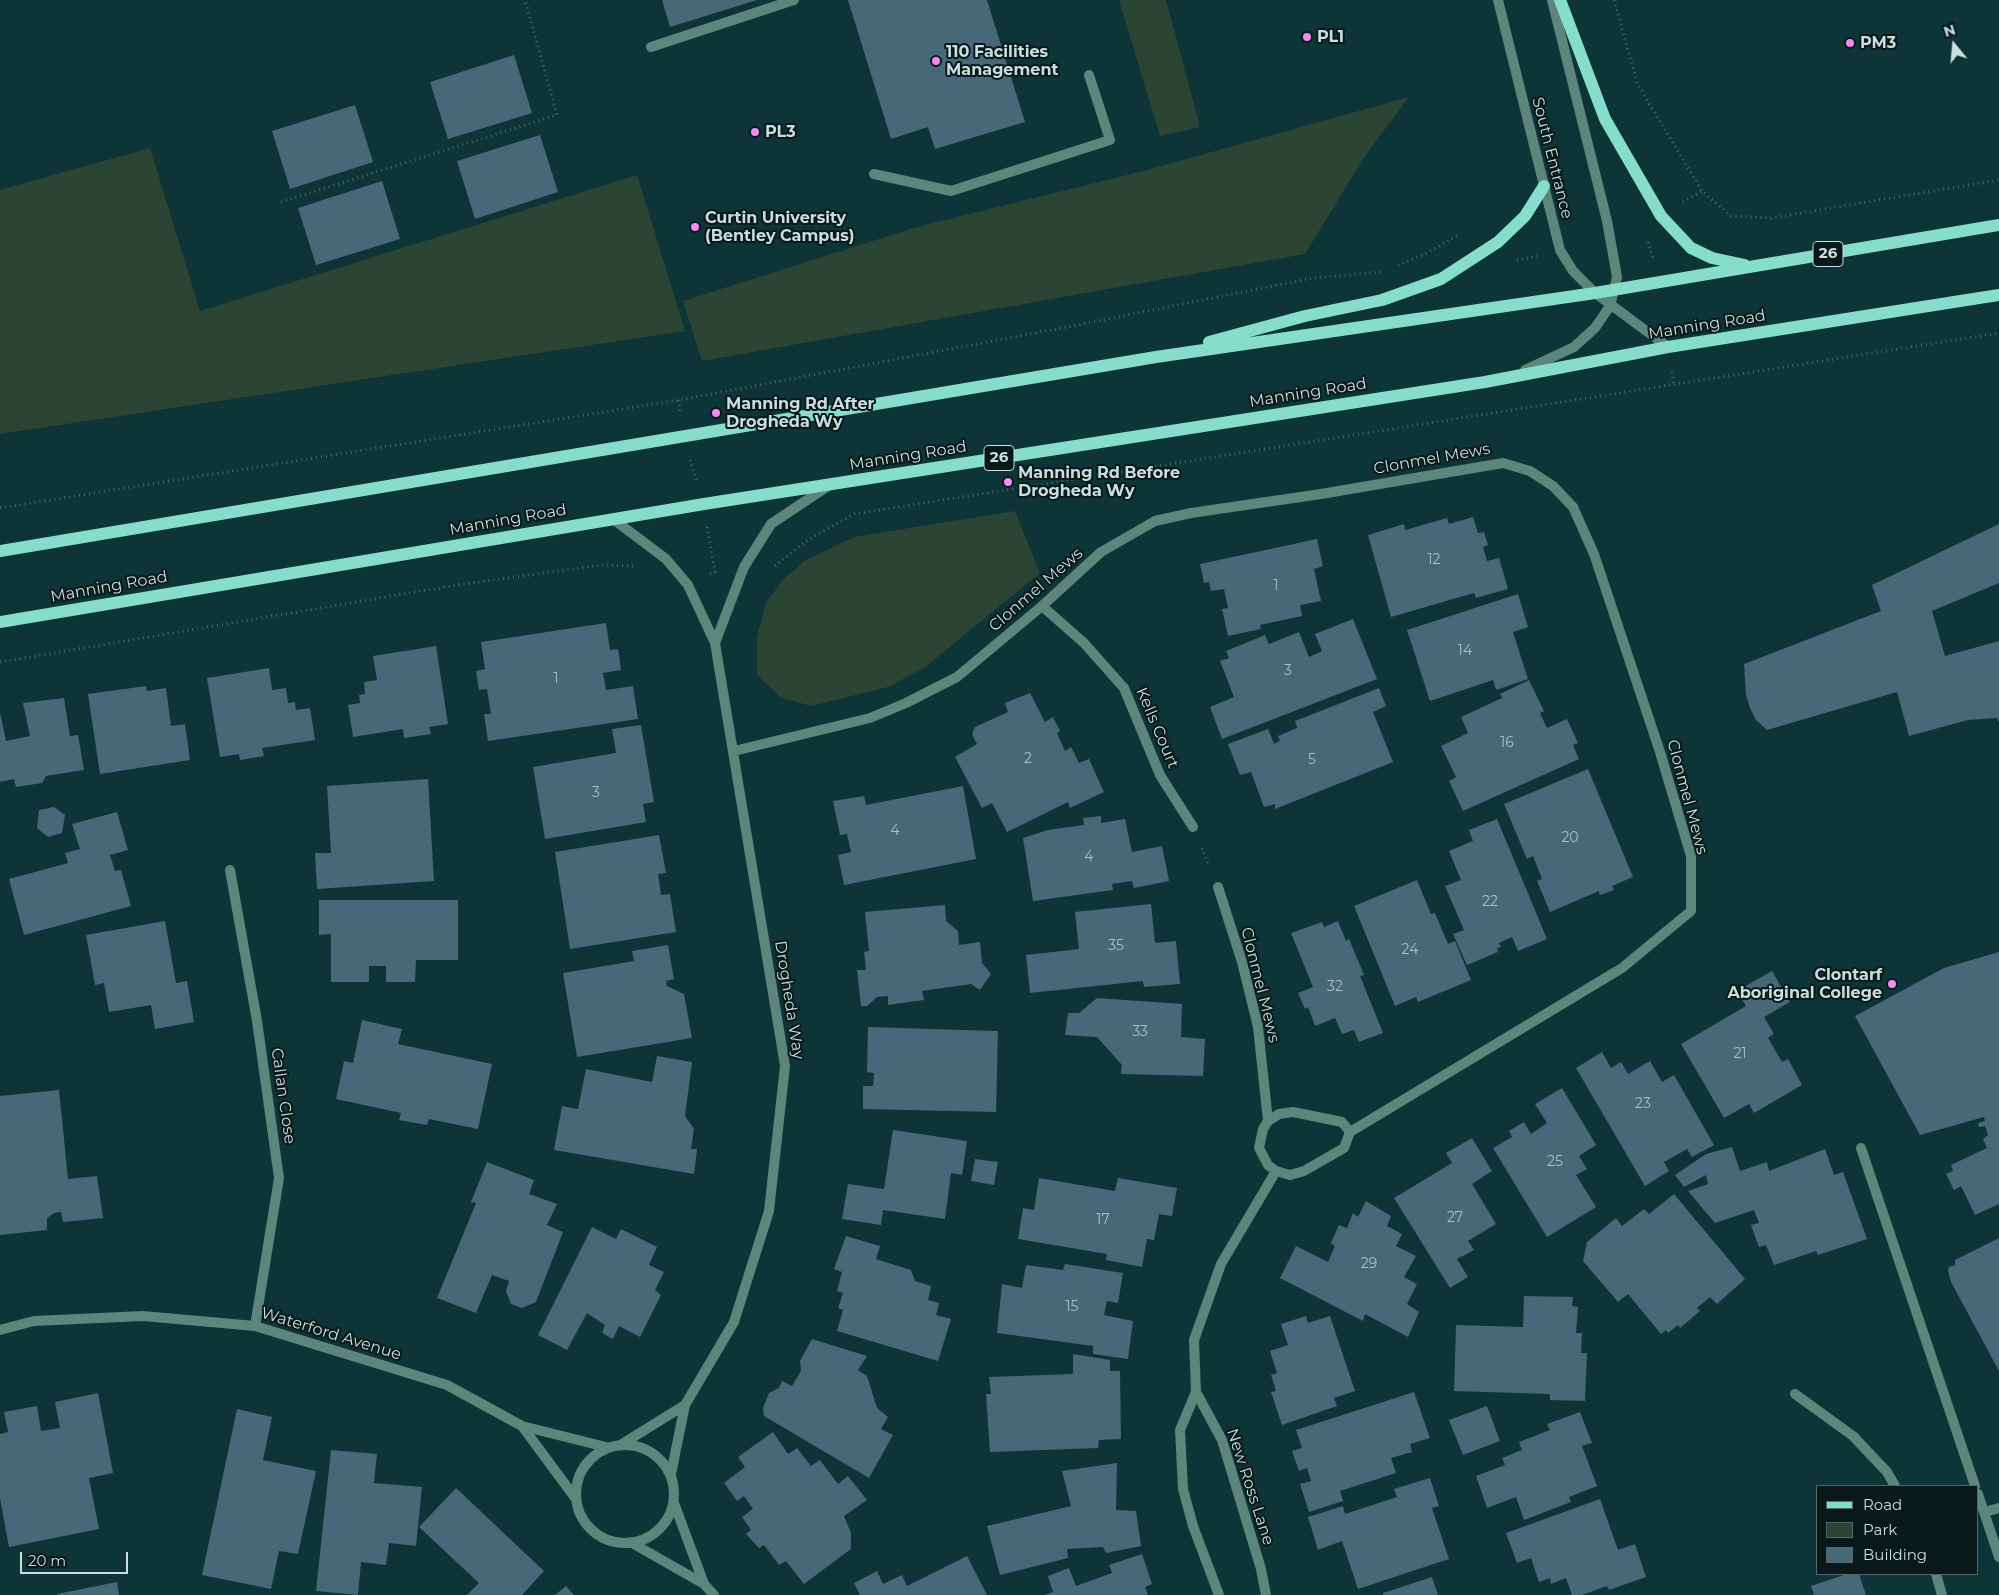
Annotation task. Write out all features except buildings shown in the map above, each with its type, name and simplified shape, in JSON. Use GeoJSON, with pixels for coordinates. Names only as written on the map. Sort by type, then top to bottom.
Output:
{"type":"FeatureCollection","features":[{"type":"Feature","properties":{"kind":"main road"},"geometry":{"type":"LineString","coordinates":[[1560,0],[1605,119],[1661,216],[1691,248],[1712,258],[1753,266]]}},
{"type":"Feature","properties":{"kind":"main road"},"geometry":{"type":"LineString","coordinates":[[1156,357],[1305,316],[1382,300],[1441,279],[1498,242],[1525,216],[1544,186]]}},
{"type":"Feature","properties":{"kind":"main road","name":"26"},"geometry":{"type":"LineString","coordinates":[[0,551],[1156,357],[1595,293],[1999,225]]}},
{"type":"Feature","properties":{"kind":"main road","name":"Manning Road"},"geometry":{"type":"LineString","coordinates":[[0,622],[613,519],[1484,382],[1668,347],[1999,295]]}},
{"type":"Feature","properties":{"kind":"street"},"geometry":{"type":"LineString","coordinates":[[651,47],[794,0]]}},
{"type":"Feature","properties":{"kind":"street","name":"South Entrance"},"geometry":{"type":"LineString","coordinates":[[1498,0],[1560,250],[1573,271],[1595,293],[1610,306],[1668,347]]}},
{"type":"Feature","properties":{"kind":"street"},"geometry":{"type":"LineString","coordinates":[[1484,382],[1531,369],[1574,348],[1595,328],[1610,306],[1617,277],[1610,236],[1552,0]]}},
{"type":"Feature","properties":{"kind":"street"},"geometry":{"type":"LineString","coordinates":[[874,174],[951,191],[1110,140],[1089,75]]}},
{"type":"Feature","properties":{"kind":"street","name":"Clonmel Mews"},"geometry":{"type":"LineString","coordinates":[[734,751],[870,718],[906,704],[957,677],[1042,606],[1101,552],[1155,521],[1191,513],[1321,494],[1503,463],[1530,471],[1553,486],[1573,507],[1594,554],[1660,752],[1691,856],[1690,911],[1622,968],[1350,1132],[1344,1148],[1304,1172],[1290,1174],[1276,1171],[1268,1165],[1259,1148],[1260,1138],[1268,1121],[1258,1027],[1242,962],[1218,887]]}},
{"type":"Feature","properties":{"kind":"street"},"geometry":{"type":"LineString","coordinates":[[715,643],[744,567],[771,524],[831,484]]}},
{"type":"Feature","properties":{"kind":"street","name":"Drogheda Way"},"geometry":{"type":"LineString","coordinates":[[613,519],[666,559],[688,584],[715,643],[785,1066],[769,1212],[734,1322],[685,1405],[671,1474]]}},
{"type":"Feature","properties":{"kind":"street","name":"Kells Court"},"geometry":{"type":"LineString","coordinates":[[1042,606],[1084,643],[1124,688],[1160,775],[1193,827]]}},
{"type":"Feature","properties":{"kind":"street","name":"Callan Close"},"geometry":{"type":"LineString","coordinates":[[230,870],[257,1021],[279,1178],[255,1326]]}},
{"type":"Feature","properties":{"kind":"street"},"geometry":{"type":"LineString","coordinates":[[1268,1121],[1279,1114],[1293,1112],[1342,1122],[1350,1132]]}},
{"type":"Feature","properties":{"kind":"street"},"geometry":{"type":"LineString","coordinates":[[1861,1148],[1975,1485]]}},
{"type":"Feature","properties":{"kind":"street","name":"New Ross Lane"},"geometry":{"type":"LineString","coordinates":[[1219,1595],[1193,1526],[1183,1489],[1180,1430],[1196,1392],[1194,1340],[1218,1273],[1276,1171]]}},
{"type":"Feature","properties":{"kind":"street","name":"Waterford Avenue"},"geometry":{"type":"LineString","coordinates":[[0,1330],[34,1321],[143,1316],[255,1326],[447,1385],[522,1426],[606,1447]]}},
{"type":"Feature","properties":{"kind":"street","name":"New Ross Lane"},"geometry":{"type":"LineString","coordinates":[[1196,1392],[1222,1440],[1261,1569],[1266,1595]]}},
{"type":"Feature","properties":{"kind":"street"},"geometry":{"type":"LineString","coordinates":[[1795,1394],[1853,1436],[1887,1472],[1894,1485]]}},
{"type":"Feature","properties":{"kind":"street","name":"Drogheda Way"},"geometry":{"type":"LineString","coordinates":[[622,1444],[685,1405]]}},
{"type":"Feature","properties":{"kind":"street","name":"Waterford Avenue"},"geometry":{"type":"LineString","coordinates":[[522,1426],[576,1499]]}},
{"type":"Feature","properties":{"kind":"street"},"geometry":{"type":"LineString","coordinates":[[622,1444],[638,1446],[653,1452],[664,1462],[671,1474],[675,1489],[674,1503],[669,1517],[648,1538],[632,1543],[617,1543],[601,1537],[589,1527],[580,1514],[576,1499],[576,1484],[582,1468],[592,1456],[606,1447],[622,1444]]}},
{"type":"Feature","properties":{"kind":"street"},"geometry":{"type":"LineString","coordinates":[[1979,1497],[1999,1557]]}},
{"type":"Feature","properties":{"kind":"street"},"geometry":{"type":"LineString","coordinates":[[674,1503],[704,1584]]}},
{"type":"Feature","properties":{"kind":"street"},"geometry":{"type":"LineString","coordinates":[[1984,1512],[1999,1508]]}},
{"type":"Feature","properties":{"kind":"street"},"geometry":{"type":"LineString","coordinates":[[632,1543],[704,1584],[714,1595]]}},
{"type":"Feature","properties":{"kind":"street"},"geometry":{"type":"LineString","coordinates":[[1936,1575],[1942,1595]]}},
{"type":"Feature","properties":{"kind":"path"},"geometry":{"type":"LineString","coordinates":[[281,202],[557,115],[525,0]]}},
{"type":"Feature","properties":{"kind":"path"},"geometry":{"type":"LineString","coordinates":[[1614,0],[1638,85],[1702,191],[1730,216],[1771,218],[1999,180]]}},
{"type":"Feature","properties":{"kind":"path"},"geometry":{"type":"LineString","coordinates":[[1661,216],[1702,191]]}},
{"type":"Feature","properties":{"kind":"path"},"geometry":{"type":"LineString","coordinates":[[0,508],[679,400],[1062,328],[1313,278],[1380,272],[1423,255],[1463,232]]}},
{"type":"Feature","properties":{"kind":"path"},"geometry":{"type":"LineString","coordinates":[[1498,242],[1512,261],[1529,259],[1560,250]]}},
{"type":"Feature","properties":{"kind":"path"},"geometry":{"type":"LineString","coordinates":[[715,572],[744,567],[769,571],[806,541],[854,514],[1999,333]]}},
{"type":"Feature","properties":{"kind":"path"},"geometry":{"type":"LineString","coordinates":[[0,662],[457,585],[602,565],[633,566],[641,572]]}},
{"type":"Feature","properties":{"kind":"path"},"geometry":{"type":"LineString","coordinates":[[1193,827],[1218,887]]}},
{"type":"Feature","properties":{"kind":"green space"},"geometry":{"type":"Polygon","coordinates":[[[1119,0],[1166,0],[1200,127],[1160,136],[1119,0]]]}},
{"type":"Feature","properties":{"kind":"green space"},"geometry":{"type":"Polygon","coordinates":[[[1409,97],[1365,156],[1305,254],[702,361],[683,301],[917,227],[1147,170],[1409,97]]]}},
{"type":"Feature","properties":{"kind":"green space"},"geometry":{"type":"Polygon","coordinates":[[[150,148],[200,311],[637,175],[685,331],[0,434],[0,190],[150,148]]]}},
{"type":"Feature","properties":{"kind":"green space"},"geometry":{"type":"Polygon","coordinates":[[[1015,511],[1040,573],[924,668],[888,687],[811,706],[782,698],[757,675],[757,637],[766,603],[782,581],[804,561],[854,537],[1015,511]]]}},
{"type":"Feature","properties":{"kind":"place","name":"PL1"},"geometry":{"type":"Point","coordinates":[1307,37]}},
{"type":"Feature","properties":{"kind":"place","name":"PM3"},"geometry":{"type":"Point","coordinates":[1850,43]}},
{"type":"Feature","properties":{"kind":"place","name":"110 Facilities Management"},"geometry":{"type":"Point","coordinates":[936,61]}},
{"type":"Feature","properties":{"kind":"place","name":"PL3"},"geometry":{"type":"Point","coordinates":[755,132]}},
{"type":"Feature","properties":{"kind":"place","name":"Curtin University (Bentley Campus)"},"geometry":{"type":"Point","coordinates":[695,227]}},
{"type":"Feature","properties":{"kind":"place","name":"Manning Rd After Drogheda Wy"},"geometry":{"type":"Point","coordinates":[716,413]}},
{"type":"Feature","properties":{"kind":"place","name":"Manning Rd Before Drogheda Wy"},"geometry":{"type":"Point","coordinates":[1008,482]}},
{"type":"Feature","properties":{"kind":"place","name":"Clontarf Aboriginal College"},"geometry":{"type":"Point","coordinates":[1892,984]}}]}
